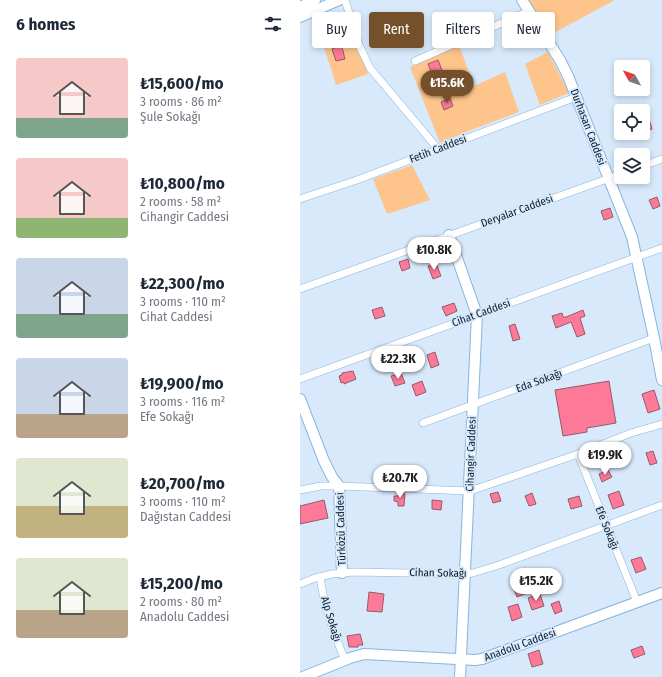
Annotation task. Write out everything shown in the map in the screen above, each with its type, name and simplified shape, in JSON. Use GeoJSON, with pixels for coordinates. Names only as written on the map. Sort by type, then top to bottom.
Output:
{"type":"FeatureCollection","features":[{"type":"Feature","properties":{"kind":"street"},"geometry":{"type":"LineString","coordinates":[[300,7],[316,0]]}},
{"type":"Feature","properties":{"kind":"street"},"geometry":{"type":"LineString","coordinates":[[300,17],[339,0]]}},
{"type":"Feature","properties":{"kind":"street"},"geometry":{"type":"LineString","coordinates":[[345,0],[359,45],[370,68],[438,149]]}},
{"type":"Feature","properties":{"kind":"street","name":"Durhasan Caddesi"},"geometry":{"type":"LineString","coordinates":[[522,0],[560,60],[627,224],[637,257],[662,380]]}},
{"type":"Feature","properties":{"kind":"street"},"geometry":{"type":"LineString","coordinates":[[415,61],[529,11]]}},
{"type":"Feature","properties":{"kind":"street","name":"Fetih Caddesi"},"geometry":{"type":"LineString","coordinates":[[300,199],[357,180],[576,97]]}},
{"type":"Feature","properties":{"kind":"street"},"geometry":{"type":"LineString","coordinates":[[650,163],[662,159]]}},
{"type":"Feature","properties":{"kind":"street","name":"Deryalar Caddesi"},"geometry":{"type":"LineString","coordinates":[[300,289],[614,176]]}},
{"type":"Feature","properties":{"kind":"street","name":"Cihangir Caddesi"},"geometry":{"type":"LineString","coordinates":[[449,236],[477,315],[470,491],[460,677]]}},
{"type":"Feature","properties":{"kind":"street","name":"Cihat Caddesi"},"geometry":{"type":"LineString","coordinates":[[300,379],[662,248]]}},
{"type":"Feature","properties":{"kind":"street","name":"Eda Sokağı"},"geometry":{"type":"LineString","coordinates":[[423,423],[654,338]]}},
{"type":"Feature","properties":{"kind":"street","name":"Türközü Caddesi"},"geometry":{"type":"LineString","coordinates":[[300,399],[325,465],[339,486],[342,573]]}},
{"type":"Feature","properties":{"kind":"street"},"geometry":{"type":"LineString","coordinates":[[300,490],[321,486],[339,486],[470,491],[578,454],[631,433],[662,424]]}},
{"type":"Feature","properties":{"kind":"street","name":"Efe Sokağı"},"geometry":{"type":"LineString","coordinates":[[578,454],[637,602]]}},
{"type":"Feature","properties":{"kind":"street","name":"Cihan Sokağı"},"geometry":{"type":"LineString","coordinates":[[300,584],[320,577],[342,573],[473,573],[499,565],[662,505]]}},
{"type":"Feature","properties":{"kind":"street","name":"Alp Sokağı"},"geometry":{"type":"LineString","coordinates":[[320,577],[323,599],[328,616],[345,660]]}},
{"type":"Feature","properties":{"kind":"street","name":"Anadolu Caddesi"},"geometry":{"type":"LineString","coordinates":[[303,677],[364,654],[475,660],[492,656],[662,593]]}},
{"type":"Feature","properties":{"kind":"shaded area"},"geometry":{"type":"Polygon","coordinates":[[[528,0],[615,0],[555,32],[555,12],[536,12],[528,0]]]}},
{"type":"Feature","properties":{"kind":"shaded area"},"geometry":{"type":"Polygon","coordinates":[[[324,48],[358,48],[368,74],[336,85],[324,48]]]}},
{"type":"Feature","properties":{"kind":"shaded area"},"geometry":{"type":"Polygon","coordinates":[[[452,48],[460,48],[474,86],[505,72],[519,112],[440,143],[410,67],[452,48]]]}},
{"type":"Feature","properties":{"kind":"shaded area"},"geometry":{"type":"Polygon","coordinates":[[[548,52],[569,93],[540,105],[525,64],[548,52]]]}},
{"type":"Feature","properties":{"kind":"shaded area"},"geometry":{"type":"Polygon","coordinates":[[[412,165],[430,200],[387,214],[373,179],[412,165]]]}},
{"type":"Feature","properties":{"kind":"building"},"geometry":{"type":"Polygon","coordinates":[[[342,48],[345,59],[336,61],[332,49],[342,48]]]}},
{"type":"Feature","properties":{"kind":"building"},"geometry":{"type":"Polygon","coordinates":[[[438,60],[442,70],[432,74],[428,64],[438,60]]]}},
{"type":"Feature","properties":{"kind":"building"},"geometry":{"type":"Polygon","coordinates":[[[450,98],[453,106],[444,110],[441,102],[450,98]]]}},
{"type":"Feature","properties":{"kind":"building"},"geometry":{"type":"Polygon","coordinates":[[[657,197],[660,206],[653,209],[649,200],[657,197]]]}},
{"type":"Feature","properties":{"kind":"building"},"geometry":{"type":"Polygon","coordinates":[[[610,208],[613,217],[604,220],[601,211],[610,208]]]}},
{"type":"Feature","properties":{"kind":"building"},"geometry":{"type":"Polygon","coordinates":[[[408,259],[410,268],[402,271],[399,262],[408,259]]]}},
{"type":"Feature","properties":{"kind":"building"},"geometry":{"type":"Polygon","coordinates":[[[436,263],[441,276],[433,279],[428,266],[436,263]]]}},
{"type":"Feature","properties":{"kind":"building"},"geometry":{"type":"Polygon","coordinates":[[[454,303],[457,311],[446,316],[442,307],[454,303]]]}},
{"type":"Feature","properties":{"kind":"building"},"geometry":{"type":"Polygon","coordinates":[[[382,307],[385,316],[375,319],[372,310],[382,307]]]}},
{"type":"Feature","properties":{"kind":"building"},"geometry":{"type":"Polygon","coordinates":[[[583,310],[585,316],[580,318],[585,334],[577,337],[571,322],[556,328],[552,316],[562,313],[563,317],[566,317],[583,310]]]}},
{"type":"Feature","properties":{"kind":"building"},"geometry":{"type":"Polygon","coordinates":[[[515,324],[520,339],[513,341],[509,326],[515,324]]]}},
{"type":"Feature","properties":{"kind":"building"},"geometry":{"type":"Polygon","coordinates":[[[435,352],[439,365],[431,368],[427,355],[435,352]]]}},
{"type":"Feature","properties":{"kind":"building"},"geometry":{"type":"Polygon","coordinates":[[[353,371],[356,379],[344,384],[344,382],[341,383],[339,376],[342,375],[342,373],[353,371]]]}},
{"type":"Feature","properties":{"kind":"building"},"geometry":{"type":"Polygon","coordinates":[[[401,373],[405,383],[395,386],[391,376],[401,373]]]}},
{"type":"Feature","properties":{"kind":"building"},"geometry":{"type":"Polygon","coordinates":[[[422,381],[426,392],[416,396],[412,385],[422,381]]]}},
{"type":"Feature","properties":{"kind":"building"},"geometry":{"type":"Polygon","coordinates":[[[609,381],[616,423],[587,428],[587,432],[563,436],[555,390],[609,381]]]}},
{"type":"Feature","properties":{"kind":"building"},"geometry":{"type":"Polygon","coordinates":[[[654,390],[660,409],[648,413],[642,394],[654,390]]]}},
{"type":"Feature","properties":{"kind":"building"},"geometry":{"type":"Polygon","coordinates":[[[653,451],[657,463],[650,465],[646,453],[653,451]]]}},
{"type":"Feature","properties":{"kind":"building"},"geometry":{"type":"Polygon","coordinates":[[[608,470],[612,477],[602,482],[599,474],[608,470]]]}},
{"type":"Feature","properties":{"kind":"building"},"geometry":{"type":"Polygon","coordinates":[[[619,491],[624,505],[613,509],[608,495],[619,491]]]}},
{"type":"Feature","properties":{"kind":"building"},"geometry":{"type":"Polygon","coordinates":[[[498,492],[501,501],[493,503],[490,494],[498,492]]]}},
{"type":"Feature","properties":{"kind":"building"},"geometry":{"type":"Polygon","coordinates":[[[399,493],[405,494],[404,506],[398,506],[398,502],[394,501],[394,496],[398,496],[399,493]]]}},
{"type":"Feature","properties":{"kind":"building"},"geometry":{"type":"Polygon","coordinates":[[[532,493],[536,504],[529,506],[525,496],[532,493]]]}},
{"type":"Feature","properties":{"kind":"building"},"geometry":{"type":"Polygon","coordinates":[[[579,496],[582,506],[571,509],[568,499],[579,496]]]}},
{"type":"Feature","properties":{"kind":"building"},"geometry":{"type":"Polygon","coordinates":[[[324,500],[328,518],[300,524],[300,506],[324,500]]]}},
{"type":"Feature","properties":{"kind":"building"},"geometry":{"type":"Polygon","coordinates":[[[432,500],[442,501],[441,510],[432,509],[432,500]]]}},
{"type":"Feature","properties":{"kind":"building"},"geometry":{"type":"Polygon","coordinates":[[[641,557],[646,569],[636,573],[631,560],[641,557]]]}},
{"type":"Feature","properties":{"kind":"building"},"geometry":{"type":"Polygon","coordinates":[[[521,579],[527,593],[517,597],[512,584],[521,579]]]}},
{"type":"Feature","properties":{"kind":"building"},"geometry":{"type":"Polygon","coordinates":[[[369,592],[384,594],[382,612],[367,611],[369,592]]]}},
{"type":"Feature","properties":{"kind":"building"},"geometry":{"type":"Polygon","coordinates":[[[540,594],[544,606],[532,610],[528,598],[540,594]]]}},
{"type":"Feature","properties":{"kind":"building"},"geometry":{"type":"Polygon","coordinates":[[[559,601],[562,611],[555,614],[551,604],[559,601]]]}},
{"type":"Feature","properties":{"kind":"building"},"geometry":{"type":"Polygon","coordinates":[[[518,604],[522,617],[512,621],[508,607],[518,604]]]}},
{"type":"Feature","properties":{"kind":"building"},"geometry":{"type":"Polygon","coordinates":[[[360,634],[363,645],[358,645],[358,647],[349,647],[347,636],[360,634]]]}},
{"type":"Feature","properties":{"kind":"building"},"geometry":{"type":"Polygon","coordinates":[[[642,646],[645,654],[634,658],[631,650],[642,646]]]}},
{"type":"Feature","properties":{"kind":"building"},"geometry":{"type":"Polygon","coordinates":[[[539,650],[543,664],[532,667],[528,654],[539,650]]]}}]}
